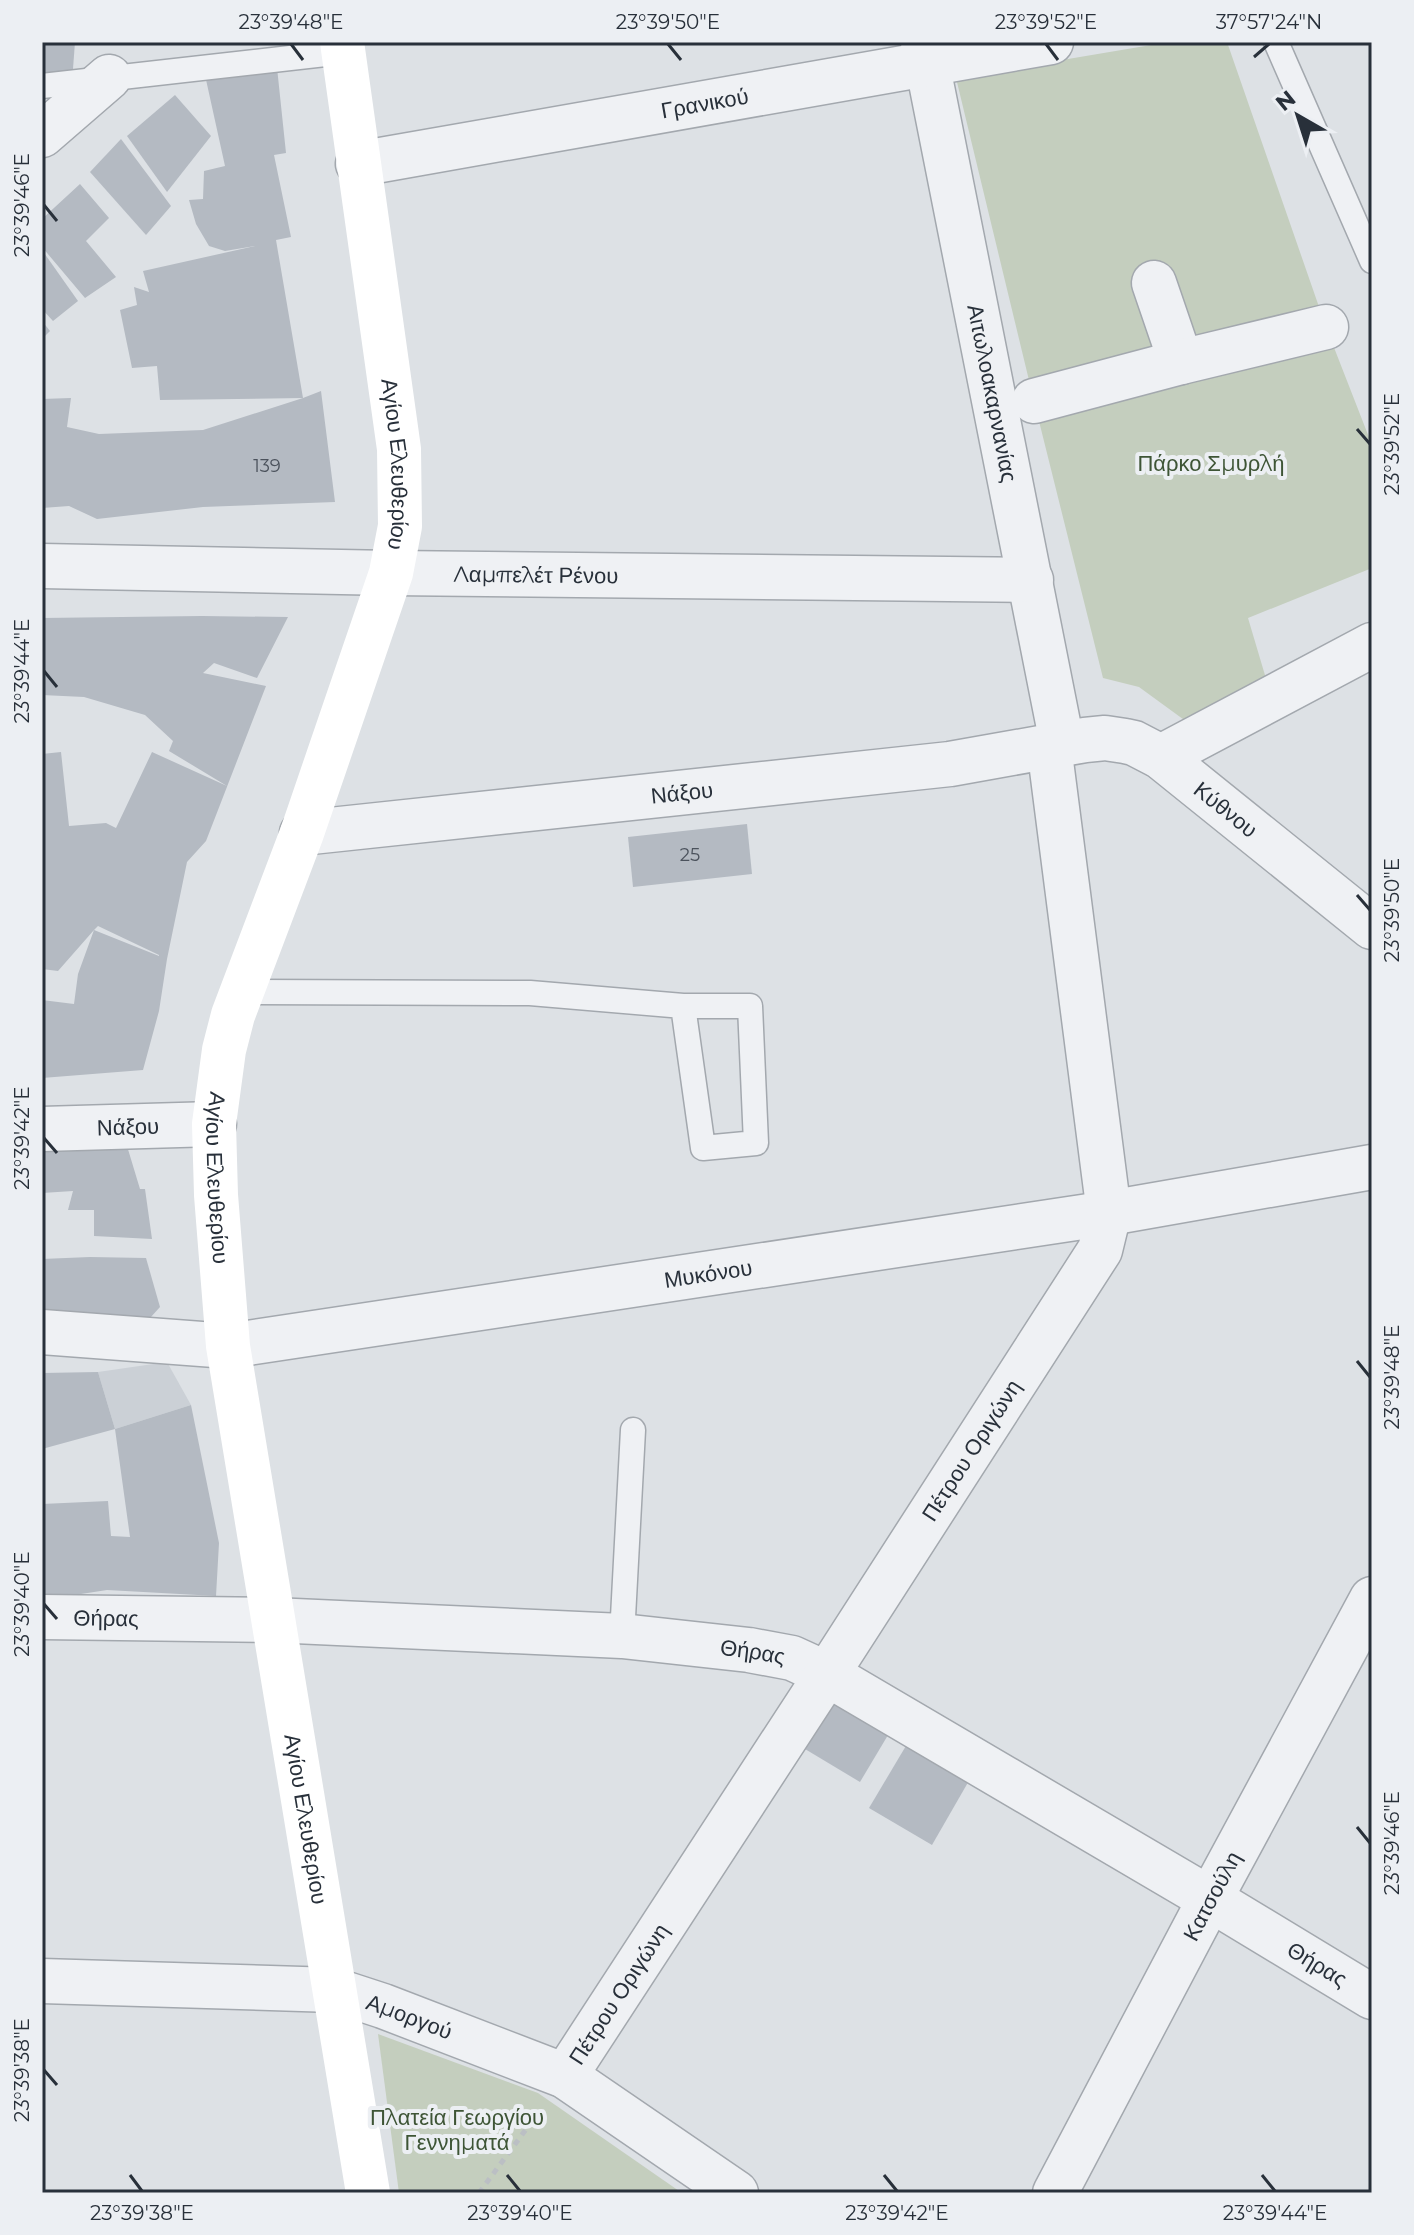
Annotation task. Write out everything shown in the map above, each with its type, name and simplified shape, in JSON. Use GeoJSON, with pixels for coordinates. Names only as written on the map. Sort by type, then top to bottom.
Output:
{"type":"FeatureCollection","features":[{"type":"Feature","properties":{"kind":"street","name":"Γρανικού"},"geometry":{"type":"LineString","coordinates":[[358,164],[925,52],[1051,42]]}},
{"type":"Feature","properties":{"kind":"street","name":"Αγίου Ελευθερίου"},"geometry":{"type":"LineString","coordinates":[[342,47],[399,449],[400,526],[391,573],[302,833],[242,992],[224,1050],[214,1124],[216,1195],[228,1346],[368,2193]]}},
{"type":"Feature","properties":{"kind":"street","name":"Αιτωλοακαρνανίας"},"geometry":{"type":"LineString","coordinates":[[925,52],[1031,580],[1055,744]]}},
{"type":"Feature","properties":{"kind":"street"},"geometry":{"type":"LineString","coordinates":[[42,135],[109,77]]}},
{"type":"Feature","properties":{"kind":"street"},"geometry":{"type":"LineString","coordinates":[[1154,283],[1181,362]]}},
{"type":"Feature","properties":{"kind":"street"},"geometry":{"type":"LineString","coordinates":[[1034,401],[1326,327]]}},
{"type":"Feature","properties":{"kind":"street","name":"Λαμπελέτ Ρένου"},"geometry":{"type":"LineString","coordinates":[[42,566],[1031,580]]}},
{"type":"Feature","properties":{"kind":"street"},"geometry":{"type":"LineString","coordinates":[[1161,757],[1372,645]]}},
{"type":"Feature","properties":{"kind":"street","name":"Κύθνου"},"geometry":{"type":"LineString","coordinates":[[1055,744],[1114,739],[1134,743],[1161,757],[1372,927]]}},
{"type":"Feature","properties":{"kind":"street","name":"Νάξου"},"geometry":{"type":"LineString","coordinates":[[302,833],[950,764],[1055,744]]}},
{"type":"Feature","properties":{"kind":"street","name":"Πέτρου Οριγώνη"},"geometry":{"type":"LineString","coordinates":[[565,2076],[1100,1250],[1109,1213],[1055,744]]}},
{"type":"Feature","properties":{"kind":"street","name":"Νάξου"},"geometry":{"type":"LineString","coordinates":[[42,1129],[214,1124]]}},
{"type":"Feature","properties":{"kind":"street","name":"Μυκόνου"},"geometry":{"type":"LineString","coordinates":[[42,1332],[228,1346],[1109,1213],[1372,1167]]}},
{"type":"Feature","properties":{"kind":"street","name":"Κατσούλη"},"geometry":{"type":"LineString","coordinates":[[1055,2193],[1372,1599]]}},
{"type":"Feature","properties":{"kind":"street","name":"Θήρας"},"geometry":{"type":"LineString","coordinates":[[42,1617],[273,1620],[622,1636],[749,1650],[792,1658],[827,1674],[1372,1997]]}},
{"type":"Feature","properties":{"kind":"street","name":"Αμοργού"},"geometry":{"type":"LineString","coordinates":[[42,1981],[334,1990],[565,2076],[736,2193]]}},
{"type":"Feature","properties":{"kind":"lane"},"geometry":{"type":"LineString","coordinates":[[1276,42],[1372,261]]}},
{"type":"Feature","properties":{"kind":"lane"},"geometry":{"type":"LineString","coordinates":[[42,86],[342,47]]}},
{"type":"Feature","properties":{"kind":"lane"},"geometry":{"type":"LineString","coordinates":[[242,992],[530,993],[683,1006],[750,1006],[756,1143],[703,1148],[683,1006]]}},
{"type":"Feature","properties":{"kind":"lane"},"geometry":{"type":"LineString","coordinates":[[622,1636],[633,1430]]}},
{"type":"Feature","properties":{"kind":"path"},"geometry":{"type":"LineString","coordinates":[[479,2193],[565,2076]]}},
{"type":"Feature","properties":{"kind":"shaded area"},"geometry":{"type":"Polygon","coordinates":[[[167,1362],[191,1405],[115,1429],[98,1372],[167,1362]]]}},
{"type":"Feature","properties":{"kind":"green space","name":"Πάρκο Σµυρλή"},"geometry":{"type":"Polygon","coordinates":[[[1169,42],[1227,42],[1326,327],[1372,445],[1372,568],[1248,618],[1267,682],[1187,722],[1139,687],[1103,678],[956,78],[1169,42]]]}},
{"type":"Feature","properties":{"kind":"green space","name":"Πλατεία Γεωργίου Γεννηματά"},"geometry":{"type":"Polygon","coordinates":[[[378,2034],[538,2093],[682,2193],[399,2193],[378,2034]]]}},
{"type":"Feature","properties":{"kind":"building"},"geometry":{"type":"Polygon","coordinates":[[[42,42],[75,42],[72,82],[42,86],[42,42]]]}},
{"type":"Feature","properties":{"kind":"building"},"geometry":{"type":"Polygon","coordinates":[[[276,58],[286,153],[274,155],[291,237],[276,240],[303,398],[160,400],[157,366],[132,368],[120,310],[137,305],[134,287],[149,292],[143,271],[255,246],[225,251],[209,246],[196,224],[189,200],[203,199],[204,171],[225,166],[203,66],[276,58]]]}},
{"type":"Feature","properties":{"kind":"building"},"geometry":{"type":"Polygon","coordinates":[[[175,95],[211,136],[167,192],[127,136],[175,95]]]}},
{"type":"Feature","properties":{"kind":"building"},"geometry":{"type":"Polygon","coordinates":[[[121,139],[171,206],[146,235],[90,172],[121,139]]]}},
{"type":"Feature","properties":{"kind":"building"},"geometry":{"type":"Polygon","coordinates":[[[80,184],[109,218],[86,241],[116,277],[85,298],[42,247],[42,219],[80,184]]]}},
{"type":"Feature","properties":{"kind":"building"},"geometry":{"type":"Polygon","coordinates":[[[42,250],[78,301],[53,321],[42,309],[42,250]]]}},
{"type":"Feature","properties":{"kind":"building"},"geometry":{"type":"Polygon","coordinates":[[[42,321],[50,331],[42,339],[42,321]]]}},
{"type":"Feature","properties":{"kind":"building"},"geometry":{"type":"Polygon","coordinates":[[[321,391],[335,502],[203,507],[97,519],[69,506],[42,508],[42,399],[71,398],[67,427],[99,434],[203,430],[321,391]]]}},
{"type":"Feature","properties":{"kind":"building"},"geometry":{"type":"Polygon","coordinates":[[[288,617],[257,678],[214,663],[203,673],[266,686],[206,841],[187,862],[159,1011],[143,1070],[42,1078],[42,1000],[74,1004],[78,974],[94,930],[58,971],[42,969],[42,754],[61,752],[69,826],[106,823],[116,828],[152,752],[227,786],[169,751],[173,741],[145,715],[84,697],[42,695],[42,618],[288,617]],[[98,926],[94,930],[159,956],[159,955],[98,926]]]}},
{"type":"Feature","properties":{"kind":"building"},"geometry":{"type":"Polygon","coordinates":[[[747,824],[752,874],[633,887],[628,837],[747,824]]]}},
{"type":"Feature","properties":{"kind":"building"},"geometry":{"type":"Polygon","coordinates":[[[127,1146],[140,1189],[145,1189],[152,1239],[94,1236],[94,1210],[68,1210],[73,1191],[42,1193],[42,1149],[127,1146]]]}},
{"type":"Feature","properties":{"kind":"building"},"geometry":{"type":"Polygon","coordinates":[[[146,1258],[160,1307],[150,1318],[85,1317],[42,1311],[42,1259],[146,1258]]]}},
{"type":"Feature","properties":{"kind":"building"},"geometry":{"type":"Polygon","coordinates":[[[98,1372],[115,1429],[42,1449],[42,1373],[98,1372]]]}},
{"type":"Feature","properties":{"kind":"building"},"geometry":{"type":"Polygon","coordinates":[[[191,1405],[219,1543],[216,1596],[107,1590],[42,1600],[42,1504],[108,1501],[111,1536],[130,1537],[115,1429],[191,1405]]]}},
{"type":"Feature","properties":{"kind":"building"},"geometry":{"type":"Polygon","coordinates":[[[834,1689],[894,1725],[860,1782],[800,1746],[834,1689]]]}},
{"type":"Feature","properties":{"kind":"building"},"geometry":{"type":"Polygon","coordinates":[[[916,1729],[978,1765],[932,1845],[869,1808],[916,1729]]]}}]}
